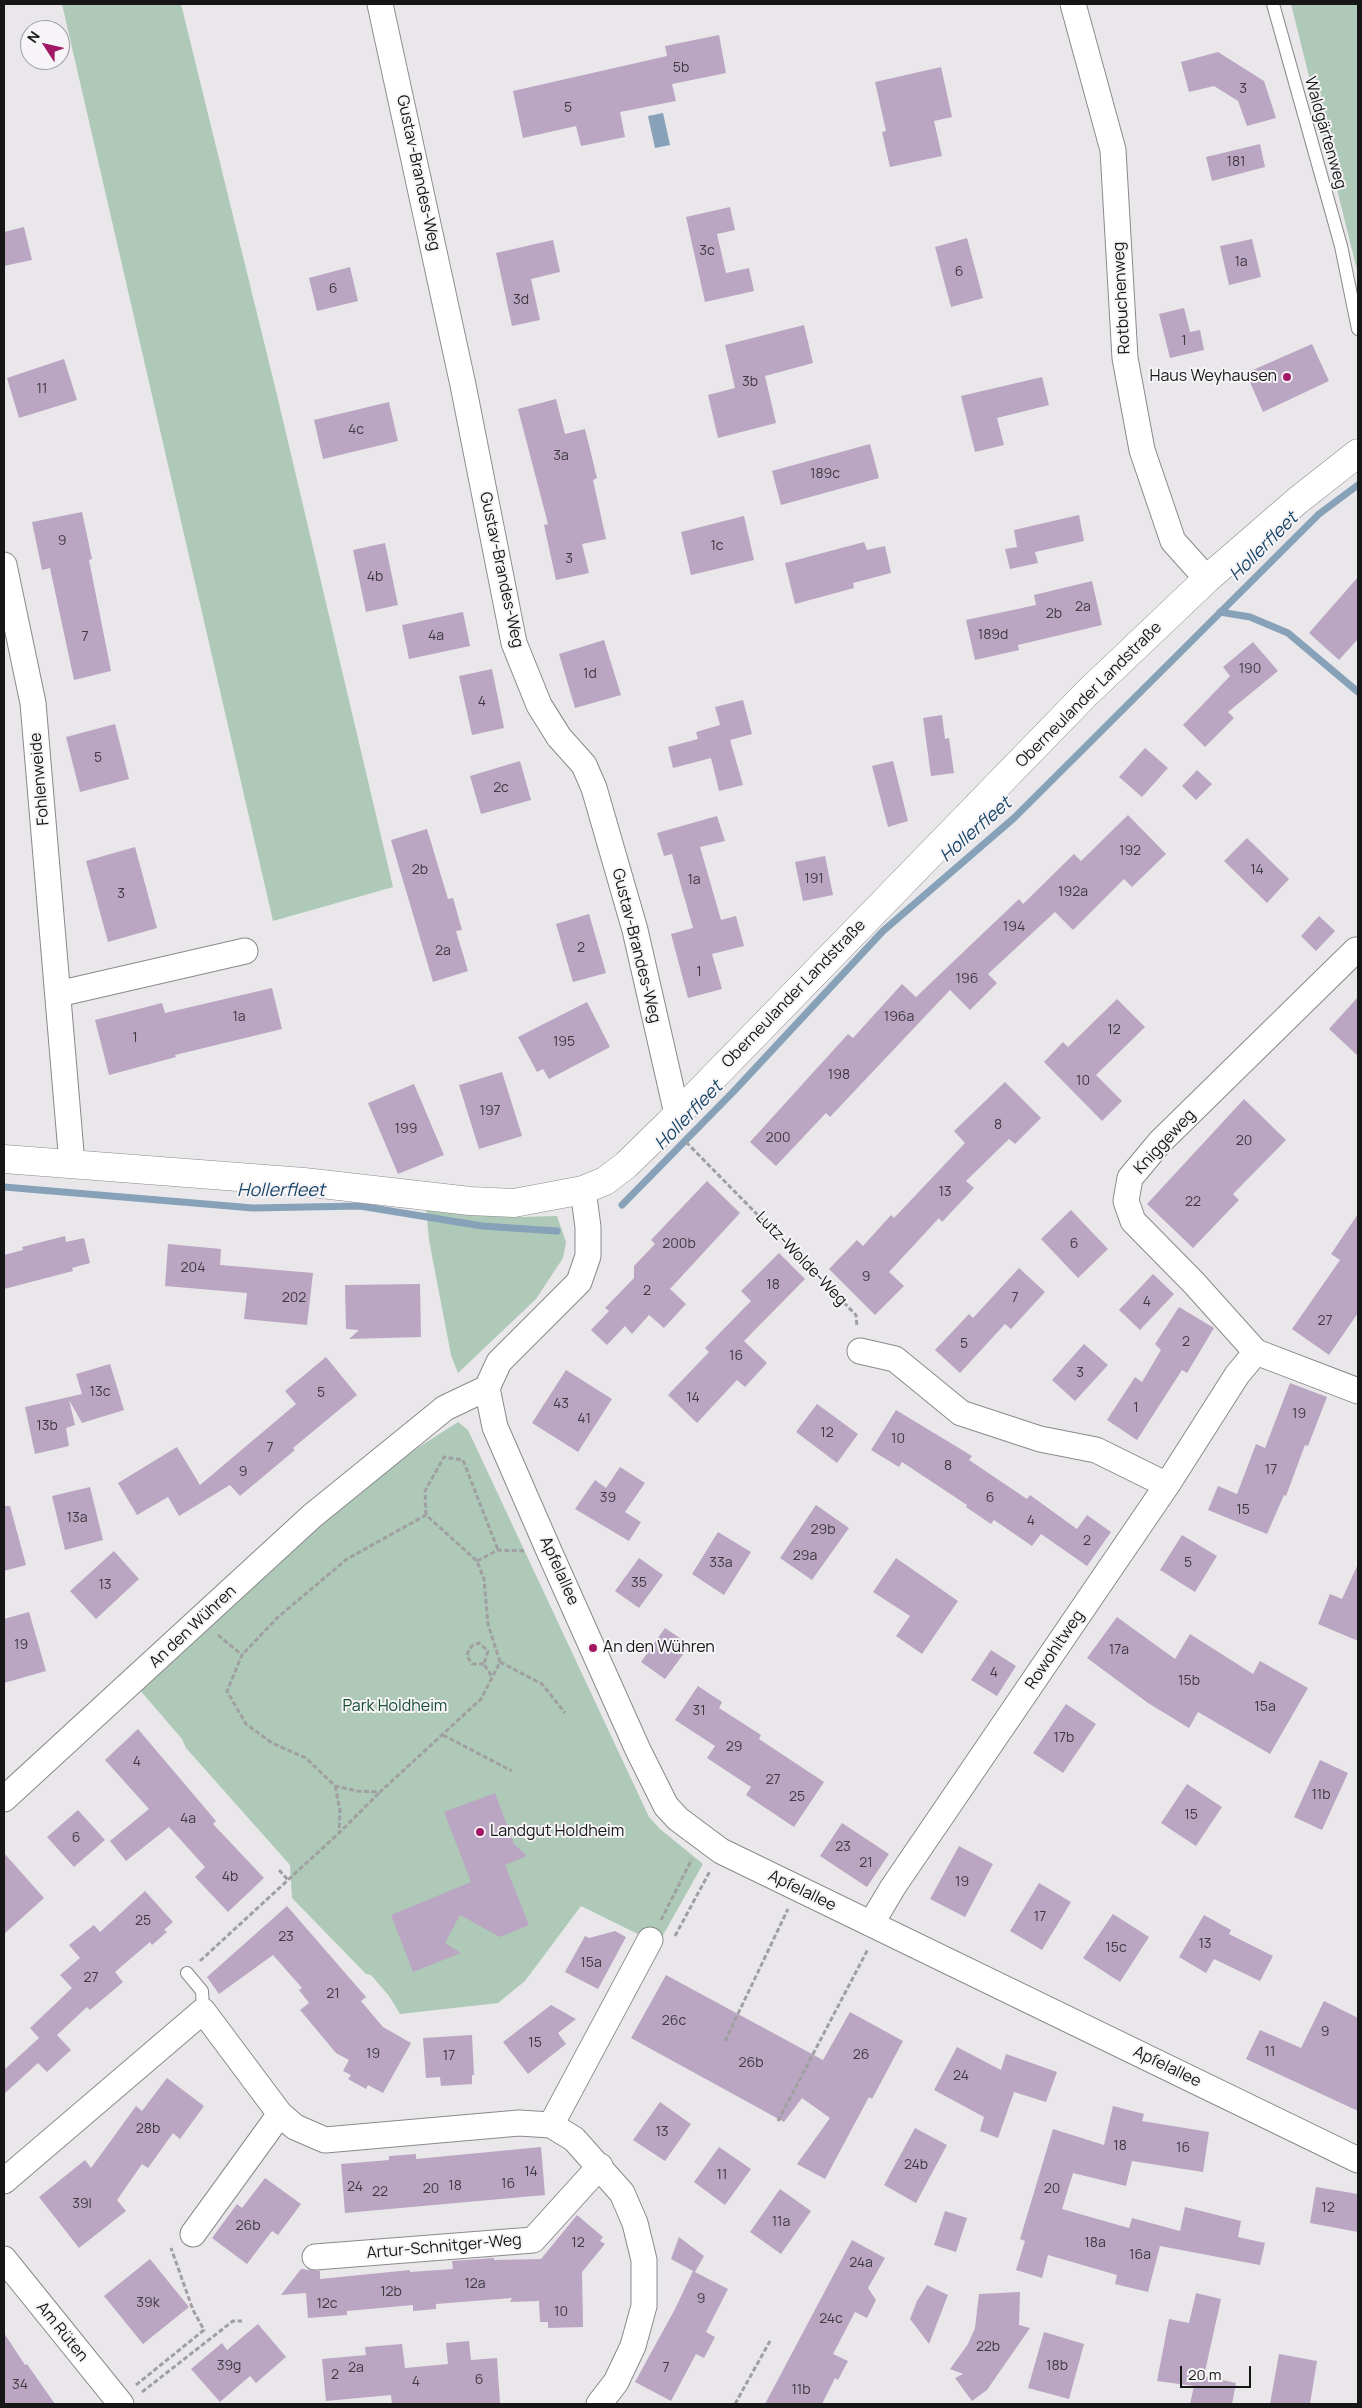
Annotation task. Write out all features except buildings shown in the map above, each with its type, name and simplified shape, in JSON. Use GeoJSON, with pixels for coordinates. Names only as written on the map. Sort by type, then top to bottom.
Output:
{"type":"FeatureCollection","features":[{"type":"Feature","properties":{"kind":"street","name":"Gustav-Brandes-Weg"},"geometry":{"type":"LineString","coordinates":[[380,4],[463,385],[514,643],[540,705],[558,737],[584,765],[594,788],[635,930],[677,1114]]}},
{"type":"Feature","properties":{"kind":"street","name":"Rotbuchenweg"},"geometry":{"type":"LineString","coordinates":[[1073,4],[1113,150],[1125,358],[1142,450],[1173,541],[1207,578]]}},
{"type":"Feature","properties":{"kind":"street","name":"Oberneulander Landstraße"},"geometry":{"type":"LineString","coordinates":[[4,1159],[304,1182],[470,1201],[514,1203],[583,1190],[605,1181],[626,1165],[677,1114],[1088,693],[1207,578],[1358,453]]}},
{"type":"Feature","properties":{"kind":"street","name":"Fohlenweide"},"geometry":{"type":"LineString","coordinates":[[4,565],[33,703],[72,1164]]}},
{"type":"Feature","properties":{"kind":"street","name":"Kniggeweg"},"geometry":{"type":"LineString","coordinates":[[1358,952],[1356,950],[1160,1142],[1130,1178],[1126,1201],[1133,1221],[1194,1283],[1256,1352],[1358,1391]]}},
{"type":"Feature","properties":{"kind":"street"},"geometry":{"type":"LineString","coordinates":[[58,994],[245,951]]}},
{"type":"Feature","properties":{"kind":"street"},"geometry":{"type":"LineString","coordinates":[[487,1388],[499,1362],[579,1282],[588,1256],[588,1227],[583,1190]]}},
{"type":"Feature","properties":{"kind":"street"},"geometry":{"type":"LineString","coordinates":[[860,1351],[895,1359],[961,1413],[1040,1439],[1096,1450],[1166,1486]]}},
{"type":"Feature","properties":{"kind":"street","name":"Rowohltweg"},"geometry":{"type":"LineString","coordinates":[[875,1926],[893,1886],[1166,1486],[1237,1375],[1256,1352]]}},
{"type":"Feature","properties":{"kind":"street","name":"Apfelallee"},"geometry":{"type":"LineString","coordinates":[[487,1388],[495,1427],[549,1551],[638,1750],[666,1806],[678,1819],[712,1845],[798,1889],[1358,2160]]}},
{"type":"Feature","properties":{"kind":"street","name":"An den Wühren"},"geometry":{"type":"LineString","coordinates":[[4,1799],[312,1516],[445,1408],[487,1388]]}},
{"type":"Feature","properties":{"kind":"street"},"geometry":{"type":"LineString","coordinates":[[552,2125],[662,1939]]}},
{"type":"Feature","properties":{"kind":"street"},"geometry":{"type":"LineString","coordinates":[[4,2181],[203,2011],[280,2114],[295,2127],[325,2140],[519,2122],[552,2125],[574,2138],[622,2193],[635,2223],[644,2260],[644,2306],[630,2353],[616,2382],[599,2404]]}},
{"type":"Feature","properties":{"kind":"street"},"geometry":{"type":"LineString","coordinates":[[193,2234],[280,2114]]}},
{"type":"Feature","properties":{"kind":"street","name":"Artur-Schnitger-Weg"},"geometry":{"type":"LineString","coordinates":[[315,2257],[533,2240],[600,2166]]}},
{"type":"Feature","properties":{"kind":"street","name":"Am Rüten"},"geometry":{"type":"LineString","coordinates":[[4,2259],[124,2401]]}},
{"type":"Feature","properties":{"kind":"lane","name":"Waldgärtenweg"},"geometry":{"type":"LineString","coordinates":[[1273,4],[1340,246],[1358,329]]}},
{"type":"Feature","properties":{"kind":"lane"},"geometry":{"type":"LineString","coordinates":[[187,1973],[202,1991],[203,2011]]}},
{"type":"Feature","properties":{"kind":"path","name":"Lutz-Wolde-Weg"},"geometry":{"type":"LineString","coordinates":[[692,1149],[856,1315],[860,1351]]}},
{"type":"Feature","properties":{"kind":"path"},"geometry":{"type":"LineString","coordinates":[[187,1973],[481,1699],[500,1662],[488,1624],[484,1579],[476,1561],[426,1515],[425,1491],[444,1457],[463,1460],[498,1550]]}},
{"type":"Feature","properties":{"kind":"path"},"geometry":{"type":"LineString","coordinates":[[339,1833],[340,1810],[334,1786],[306,1758],[272,1743],[246,1724],[227,1691],[242,1655],[277,1618],[347,1559],[426,1515]]}},
{"type":"Feature","properties":{"kind":"path"},"geometry":{"type":"LineString","coordinates":[[476,1561],[498,1550],[549,1551]]}},
{"type":"Feature","properties":{"kind":"path"},"geometry":{"type":"LineString","coordinates":[[200,1620],[242,1655]]}},
{"type":"Feature","properties":{"kind":"path"},"geometry":{"type":"LineString","coordinates":[[484,1664],[472,1664],[467,1656],[468,1649],[473,1645],[479,1643],[488,1651],[484,1664],[492,1678]]}},
{"type":"Feature","properties":{"kind":"path"},"geometry":{"type":"LineString","coordinates":[[500,1662],[542,1684],[565,1713]]}},
{"type":"Feature","properties":{"kind":"path"},"geometry":{"type":"LineString","coordinates":[[443,1735],[512,1772]]}},
{"type":"Feature","properties":{"kind":"path"},"geometry":{"type":"LineString","coordinates":[[334,1786],[357,1791],[380,1792]]}},
{"type":"Feature","properties":{"kind":"path"},"geometry":{"type":"LineString","coordinates":[[662,1939],[712,1845]]}},
{"type":"Feature","properties":{"kind":"path"},"geometry":{"type":"LineString","coordinates":[[662,1939],[712,1845]]}},
{"type":"Feature","properties":{"kind":"path"},"geometry":{"type":"LineString","coordinates":[[280,1870],[288,1880]]}},
{"type":"Feature","properties":{"kind":"path"},"geometry":{"type":"LineString","coordinates":[[725,2041],[798,1889]]}},
{"type":"Feature","properties":{"kind":"path"},"geometry":{"type":"LineString","coordinates":[[778,2121],[875,1926]]}},
{"type":"Feature","properties":{"kind":"path"},"geometry":{"type":"LineString","coordinates":[[124,2401],[204,2330],[193,2310],[170,2244]]}},
{"type":"Feature","properties":{"kind":"path"},"geometry":{"type":"LineString","coordinates":[[124,2401],[233,2321],[242,2321]]}},
{"type":"Feature","properties":{"kind":"path"},"geometry":{"type":"LineString","coordinates":[[735,2404],[770,2341]]}},
{"type":"Feature","properties":{"kind":"green space"},"geometry":{"type":"Polygon","coordinates":[[[62,4],[181,4],[277,395],[393,887],[273,921],[70,39],[70,20],[66,20],[62,4]]]}},
{"type":"Feature","properties":{"kind":"green space"},"geometry":{"type":"Polygon","coordinates":[[[1291,4],[1358,4],[1358,274],[1291,4]]]}},
{"type":"Feature","properties":{"kind":"green space"},"geometry":{"type":"Polygon","coordinates":[[[426,1207],[522,1217],[557,1216],[566,1242],[563,1258],[536,1299],[458,1373],[451,1355],[429,1240],[426,1207]]]}},
{"type":"Feature","properties":{"kind":"green space","name":"Park Holdheim"},"geometry":{"type":"Polygon","coordinates":[[[458,1422],[468,1430],[649,1817],[660,1829],[703,1864],[658,1944],[581,1906],[525,1981],[498,2003],[400,2014],[389,1996],[371,1975],[366,1974],[292,1898],[290,1865],[186,1748],[182,1739],[139,1689],[299,1546],[301,1533],[352,1490],[458,1422]]]}},
{"type":"Feature","properties":{"kind":"water"},"geometry":{"type":"Polygon","coordinates":[[[663,113],[670,145],[655,148],[648,116],[663,113]]]}},
{"type":"Feature","properties":{"kind":"waterway","name":"Hollerfleet"},"geometry":{"type":"LineString","coordinates":[[622,1205],[734,1091],[883,931],[1014,818],[1319,514],[1358,485]]}},
{"type":"Feature","properties":{"kind":"waterway"},"geometry":{"type":"LineString","coordinates":[[1220,612],[1250,617],[1288,633],[1358,692]]}},
{"type":"Feature","properties":{"kind":"waterway","name":"Hollerfleet"},"geometry":{"type":"LineString","coordinates":[[4,1187],[253,1208],[360,1206],[482,1226],[557,1231]]}},
{"type":"Feature","properties":{"kind":"place","name":"Haus Weyhausen"},"geometry":{"type":"Point","coordinates":[1287,377]}},
{"type":"Feature","properties":{"kind":"place","name":"An den Wühren"},"geometry":{"type":"Point","coordinates":[593,1648]}},
{"type":"Feature","properties":{"kind":"place","name":"Landgut Holdheim"},"geometry":{"type":"Point","coordinates":[480,1832]}}]}
